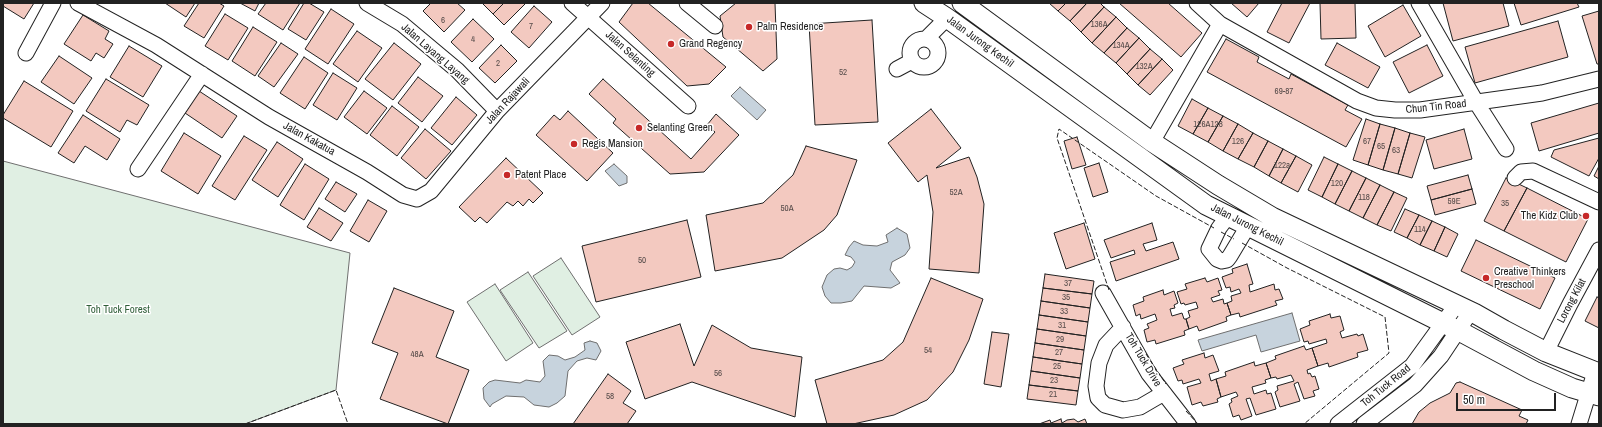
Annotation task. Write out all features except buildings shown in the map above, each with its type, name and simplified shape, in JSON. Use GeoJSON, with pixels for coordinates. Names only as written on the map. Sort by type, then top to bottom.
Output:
{"type":"FeatureCollection","features":[{"type":"Feature","properties":{"kind":"main road","name":"Jalan Jurong Kechil"},"geometry":{"type":"LineString","coordinates":[[924,3],[1206,205],[1451,327],[1534,371],[1572,388],[1594,395]]}},
{"type":"Feature","properties":{"kind":"main road","name":"Jalan Jurong Kechil"},"geometry":{"type":"LineString","coordinates":[[970,6],[1152,142],[1218,186],[1272,217],[1464,308],[1546,352],[1597,372]]}},
{"type":"Feature","properties":{"kind":"street"},"geometry":{"type":"LineString","coordinates":[[26,53],[53,3]]}},
{"type":"Feature","properties":{"kind":"street","name":"Jalan Kakatua"},"geometry":{"type":"LineString","coordinates":[[78,3],[156,45],[269,117],[367,172],[403,195],[417,199]]}},
{"type":"Feature","properties":{"kind":"street","name":"Jalan Layang Layang"},"geometry":{"type":"LineString","coordinates":[[367,3],[402,24],[452,66],[497,111]]}},
{"type":"Feature","properties":{"kind":"street","name":"Jalan Selanting"},"geometry":{"type":"LineString","coordinates":[[572,3],[688,106]]}},
{"type":"Feature","properties":{"kind":"street","name":"Jalan Rajawali"},"geometry":{"type":"LineString","coordinates":[[417,199],[431,191],[497,111],[602,3]]}},
{"type":"Feature","properties":{"kind":"street"},"geometry":{"type":"LineString","coordinates":[[687,3],[715,26]]}},
{"type":"Feature","properties":{"kind":"street","name":"Chun Tin Road"},"geometry":{"type":"LineString","coordinates":[[1197,3],[1220,24],[1357,101],[1376,108],[1420,110],[1542,93],[1599,79]]}},
{"type":"Feature","properties":{"kind":"street"},"geometry":{"type":"LineString","coordinates":[[1420,3],[1476,102],[1506,149]]}},
{"type":"Feature","properties":{"kind":"street"},"geometry":{"type":"LineString","coordinates":[[969,34],[973,24],[970,6]]}},
{"type":"Feature","properties":{"kind":"street"},"geometry":{"type":"LineString","coordinates":[[927,38],[947,18]]}},
{"type":"Feature","properties":{"kind":"street"},"geometry":{"type":"LineString","coordinates":[[1152,142],[1220,24]]}},
{"type":"Feature","properties":{"kind":"street"},"geometry":{"type":"LineString","coordinates":[[927,38],[936,44],[939,55],[936,61],[927,67],[916,65],[910,56],[912,45],[916,40],[927,38]]}},
{"type":"Feature","properties":{"kind":"street"},"geometry":{"type":"LineString","coordinates":[[897,69],[912,61]]}},
{"type":"Feature","properties":{"kind":"street"},"geometry":{"type":"LineString","coordinates":[[138,169],[202,74]]}},
{"type":"Feature","properties":{"kind":"street"},"geometry":{"type":"LineString","coordinates":[[1515,178],[1521,172],[1533,171],[1599,202]]}},
{"type":"Feature","properties":{"kind":"street"},"geometry":{"type":"LineString","coordinates":[[1228,216],[1219,228],[1209,249],[1217,259],[1222,262],[1227,260],[1230,256],[1248,226]]}},
{"type":"Feature","properties":{"kind":"street","name":"Lorong Kilat"},"geometry":{"type":"LineString","coordinates":[[1546,352],[1599,250]]}},
{"type":"Feature","properties":{"kind":"street","name":"Toh Tuck Drive"},"geometry":{"type":"LineString","coordinates":[[1104,293],[1149,374],[1188,424]]}},
{"type":"Feature","properties":{"kind":"street","name":"Toh Tuck Road"},"geometry":{"type":"LineString","coordinates":[[1338,424],[1412,366],[1451,327],[1464,308]]}},
{"type":"Feature","properties":{"kind":"street"},"geometry":{"type":"LineString","coordinates":[[1123,327],[1106,345],[1101,357],[1096,386],[1098,398],[1105,405],[1123,410],[1140,407],[1164,393]]}},
{"type":"Feature","properties":{"kind":"street","name":"Toh Tuck Road"},"geometry":{"type":"LineString","coordinates":[[1364,424],[1415,384],[1441,356],[1451,327]]}},
{"type":"Feature","properties":{"kind":"street"},"geometry":{"type":"LineString","coordinates":[[1579,424],[1594,395],[1597,372]]}},
{"type":"Feature","properties":{"kind":"green space","name":"Toh Tuck Forest"},"geometry":{"type":"Polygon","coordinates":[[[3,161],[350,253],[336,390],[245,424],[3,424],[3,161]]]}},
{"type":"Feature","properties":{"kind":"green space"},"geometry":{"type":"Polygon","coordinates":[[[561,258],[600,317],[572,335],[533,276],[561,258]]]}},
{"type":"Feature","properties":{"kind":"green space"},"geometry":{"type":"Polygon","coordinates":[[[528,272],[567,331],[539,348],[500,290],[528,272]]]}},
{"type":"Feature","properties":{"kind":"green space"},"geometry":{"type":"Polygon","coordinates":[[[495,284],[533,343],[506,361],[467,302],[495,284]]]}},
{"type":"Feature","properties":{"kind":"shaded area"},"geometry":{"type":"Polygon","coordinates":[[[740,87],[766,110],[757,120],[731,96],[740,87]]]}},
{"type":"Feature","properties":{"kind":"shaded area"},"geometry":{"type":"Polygon","coordinates":[[[614,164],[627,176],[627,183],[619,186],[605,171],[614,164]]]}},
{"type":"Feature","properties":{"kind":"shaded area"},"geometry":{"type":"Polygon","coordinates":[[[897,228],[907,234],[910,248],[905,255],[892,262],[890,270],[900,283],[891,288],[864,286],[852,301],[831,303],[825,296],[822,287],[827,275],[834,269],[840,268],[847,270],[852,267],[855,262],[851,257],[845,255],[854,241],[863,245],[877,246],[888,242],[886,235],[897,228]]]}},
{"type":"Feature","properties":{"kind":"shaded area"},"geometry":{"type":"Polygon","coordinates":[[[1292,313],[1300,341],[1261,352],[1256,335],[1202,351],[1198,340],[1292,313]]]}},
{"type":"Feature","properties":{"kind":"shaded area"},"geometry":{"type":"Polygon","coordinates":[[[590,341],[597,343],[601,351],[596,360],[587,358],[577,361],[568,371],[565,396],[557,403],[549,407],[534,405],[524,397],[506,396],[492,404],[490,407],[484,399],[483,388],[489,382],[495,380],[520,383],[526,380],[540,382],[545,376],[543,361],[549,355],[558,356],[565,360],[575,357],[585,350],[584,343],[590,341]]]}},
{"type":"Feature","properties":{"kind":"fence"},"geometry":{"type":"LineString","coordinates":[[1109,290],[1057,138],[1059,129],[1156,196],[1214,228]]}},
{"type":"Feature","properties":{"kind":"fence"},"geometry":{"type":"LineString","coordinates":[[1221,232],[1234,239]]}},
{"type":"Feature","properties":{"kind":"fence"},"geometry":{"type":"LineString","coordinates":[[1242,243],[1287,268],[1385,317],[1389,353],[1304,424]]}},
{"type":"Feature","properties":{"kind":"fence"},"geometry":{"type":"LineString","coordinates":[[1146,354],[1166,384]]}},
{"type":"Feature","properties":{"kind":"fence"},"geometry":{"type":"LineString","coordinates":[[245,424],[336,390],[348,424]]}},
{"type":"Feature","properties":{"kind":"fence"},"geometry":{"type":"LineString","coordinates":[[1186,411],[1198,424]]}},
{"type":"Feature","properties":{"kind":"place","name":"Palm Residence"},"geometry":{"type":"Point","coordinates":[749,27]}},
{"type":"Feature","properties":{"kind":"place","name":"Grand Regency"},"geometry":{"type":"Point","coordinates":[671,44]}},
{"type":"Feature","properties":{"kind":"place","name":"Selanting Green"},"geometry":{"type":"Point","coordinates":[639,128]}},
{"type":"Feature","properties":{"kind":"place","name":"Regis Mansion"},"geometry":{"type":"Point","coordinates":[574,144]}},
{"type":"Feature","properties":{"kind":"place","name":"Patent Place"},"geometry":{"type":"Point","coordinates":[507,175]}},
{"type":"Feature","properties":{"kind":"place","name":"The Kidz Club"},"geometry":{"type":"Point","coordinates":[1586,216]}},
{"type":"Feature","properties":{"kind":"place","name":"Creative Thinkers Preschool"},"geometry":{"type":"Point","coordinates":[1486,278]}}]}
